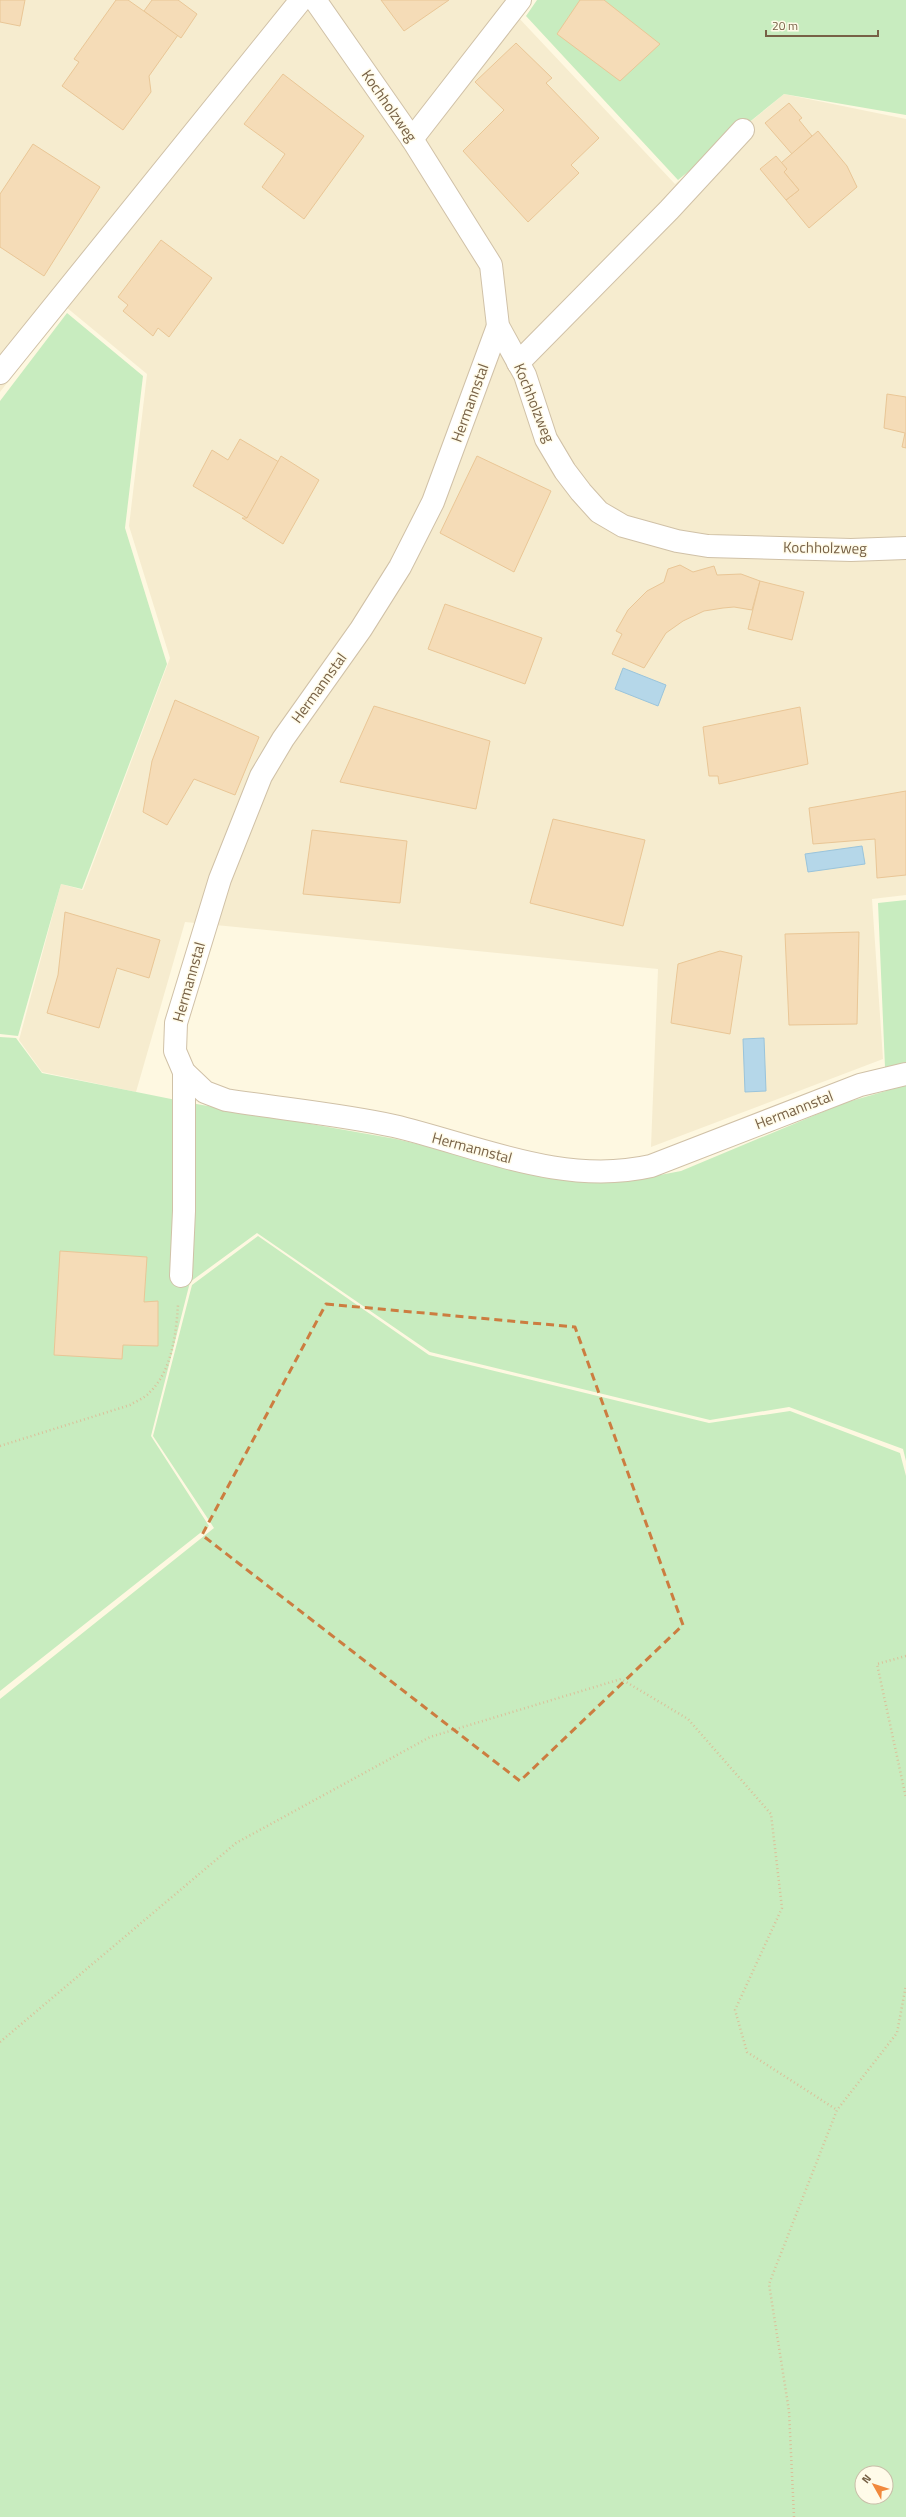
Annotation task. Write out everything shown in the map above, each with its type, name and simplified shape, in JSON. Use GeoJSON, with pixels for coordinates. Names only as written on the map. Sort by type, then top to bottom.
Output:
{"type":"FeatureCollection","features":[{"type":"Feature","properties":{"kind":"street"},"geometry":{"type":"LineString","coordinates":[[0,373],[301,0]]}},
{"type":"Feature","properties":{"kind":"street","name":"Kochholzweg"},"geometry":{"type":"LineString","coordinates":[[315,0],[412,139],[491,265],[498,326],[525,375],[546,439],[565,471],[599,512],[623,526],[677,541],[708,546],[837,550],[906,548]]}},
{"type":"Feature","properties":{"kind":"street"},"geometry":{"type":"LineString","coordinates":[[412,139],[520,0]]}},
{"type":"Feature","properties":{"kind":"street"},"geometry":{"type":"LineString","coordinates":[[518,363],[669,210],[743,130]]}},
{"type":"Feature","properties":{"kind":"street","name":"Hermannstal"},"geometry":{"type":"LineString","coordinates":[[498,326],[433,502],[400,567],[361,629],[283,739],[260,776],[220,879],[176,1023],[175,1052],[184,1072],[205,1092],[226,1100],[393,1126],[531,1164],[597,1173],[626,1172],[650,1166],[860,1085],[906,1074]]}},
{"type":"Feature","properties":{"kind":"street"},"geometry":{"type":"LineString","coordinates":[[181,1276],[184,1211],[184,1072]]}},
{"type":"Feature","properties":{"kind":"path"},"geometry":{"type":"LineString","coordinates":[[0,1446],[130,1405],[149,1394],[163,1374],[171,1352],[176,1330],[181,1276]]}},
{"type":"Feature","properties":{"kind":"path"},"geometry":{"type":"LineString","coordinates":[[906,1656],[877,1664],[890,1732],[906,1798]]}},
{"type":"Feature","properties":{"kind":"path"},"geometry":{"type":"LineString","coordinates":[[0,2042],[236,1843],[430,1737],[621,1679],[688,1719],[771,1814],[782,1908],[735,2010],[747,2052],[837,2110]]}},
{"type":"Feature","properties":{"kind":"path"},"geometry":{"type":"LineString","coordinates":[[794,2517],[789,2411],[769,2284],[837,2110],[897,2033],[906,1985]]}},
{"type":"Feature","properties":{"kind":"highlighted area"},"geometry":{"type":"Polygon","coordinates":[[[326,1304],[575,1327],[683,1625],[520,1781],[202,1535],[326,1304]]]}},
{"type":"Feature","properties":{"kind":"shaded area"},"geometry":{"type":"Polygon","coordinates":[[[0,0],[528,0],[517,16],[675,184],[784,94],[906,119],[906,895],[872,899],[883,1059],[651,1147],[658,969],[185,922],[136,1092],[42,1072],[19,1040],[61,884],[83,890],[170,658],[129,526],[147,374],[66,307],[0,392],[0,0]]]}},
{"type":"Feature","properties":{"kind":"green space"},"geometry":{"type":"Polygon","coordinates":[[[537,0],[906,0],[906,115],[784,94],[678,180],[526,16],[537,0]]]}},
{"type":"Feature","properties":{"kind":"green space"},"geometry":{"type":"Polygon","coordinates":[[[67,313],[143,376],[125,528],[167,664],[82,889],[61,884],[18,1036],[0,1034],[0,401],[67,313]]]}},
{"type":"Feature","properties":{"kind":"green space"},"geometry":{"type":"Polygon","coordinates":[[[906,900],[906,1461],[903,1449],[789,1407],[710,1420],[430,1352],[257,1233],[190,1282],[151,1436],[209,1526],[0,1691],[0,1037],[16,1038],[42,1073],[191,1103],[396,1139],[569,1180],[623,1182],[681,1171],[844,1103],[886,1091],[878,903],[906,900]]]}},
{"type":"Feature","properties":{"kind":"green space"},"geometry":{"type":"Polygon","coordinates":[[[258,1236],[429,1355],[709,1423],[790,1411],[900,1453],[906,1476],[906,2517],[0,2517],[0,1699],[214,1528],[153,1436],[192,1285],[258,1236]]]}},
{"type":"Feature","properties":{"kind":"water"},"geometry":{"type":"Polygon","coordinates":[[[623,668],[666,685],[658,706],[615,689],[623,668]]]}},
{"type":"Feature","properties":{"kind":"water"},"geometry":{"type":"Polygon","coordinates":[[[862,846],[865,864],[808,872],[805,854],[862,846]]]}},
{"type":"Feature","properties":{"kind":"water"},"geometry":{"type":"Polygon","coordinates":[[[764,1038],[766,1091],[745,1092],[743,1039],[764,1038]]]}},
{"type":"Feature","properties":{"kind":"building"},"geometry":{"type":"Polygon","coordinates":[[[0,0],[25,0],[20,26],[0,22],[0,0]]]}},
{"type":"Feature","properties":{"kind":"building"},"geometry":{"type":"Polygon","coordinates":[[[116,0],[128,0],[178,35],[149,76],[151,92],[123,130],[62,86],[79,62],[74,59],[116,0]]]}},
{"type":"Feature","properties":{"kind":"building"},"geometry":{"type":"Polygon","coordinates":[[[152,0],[178,0],[197,14],[181,38],[144,11],[152,0]]]}},
{"type":"Feature","properties":{"kind":"building"},"geometry":{"type":"Polygon","coordinates":[[[381,0],[449,0],[404,31],[381,0]]]}},
{"type":"Feature","properties":{"kind":"building"},"geometry":{"type":"Polygon","coordinates":[[[580,0],[604,0],[660,44],[620,81],[557,34],[580,0]]]}},
{"type":"Feature","properties":{"kind":"building"},"geometry":{"type":"Polygon","coordinates":[[[516,43],[552,78],[546,83],[599,138],[571,165],[579,173],[528,222],[463,151],[504,110],[475,82],[516,43]]]}},
{"type":"Feature","properties":{"kind":"building"},"geometry":{"type":"Polygon","coordinates":[[[283,74],[364,136],[304,219],[262,187],[285,154],[244,124],[283,74]]]}},
{"type":"Feature","properties":{"kind":"building"},"geometry":{"type":"Polygon","coordinates":[[[789,103],[802,118],[799,120],[812,136],[792,154],[765,123],[789,103]]]}},
{"type":"Feature","properties":{"kind":"building"},"geometry":{"type":"Polygon","coordinates":[[[818,131],[847,166],[857,187],[809,228],[786,200],[799,190],[784,172],[787,169],[781,163],[818,131]]]}},
{"type":"Feature","properties":{"kind":"building"},"geometry":{"type":"Polygon","coordinates":[[[33,144],[100,187],[44,276],[0,247],[0,194],[33,144]]]}},
{"type":"Feature","properties":{"kind":"building"},"geometry":{"type":"Polygon","coordinates":[[[776,156],[787,169],[784,172],[799,190],[786,200],[760,169],[776,156]]]}},
{"type":"Feature","properties":{"kind":"building"},"geometry":{"type":"Polygon","coordinates":[[[161,240],[212,278],[169,337],[158,328],[153,336],[123,311],[128,305],[118,297],[161,240]]]}},
{"type":"Feature","properties":{"kind":"building"},"geometry":{"type":"Polygon","coordinates":[[[887,394],[906,397],[906,448],[902,447],[905,433],[884,428],[887,394]]]}},
{"type":"Feature","properties":{"kind":"building"},"geometry":{"type":"Polygon","coordinates":[[[240,439],[279,462],[247,518],[193,486],[212,450],[228,460],[240,439]]]}},
{"type":"Feature","properties":{"kind":"building"},"geometry":{"type":"Polygon","coordinates":[[[281,456],[319,480],[283,544],[242,518],[247,518],[281,456]]]}},
{"type":"Feature","properties":{"kind":"building"},"geometry":{"type":"Polygon","coordinates":[[[477,456],[551,491],[514,572],[440,533],[477,456]]]}},
{"type":"Feature","properties":{"kind":"building"},"geometry":{"type":"Polygon","coordinates":[[[680,565],[693,572],[714,566],[717,575],[741,574],[760,581],[752,610],[734,607],[704,611],[683,621],[666,633],[644,668],[612,654],[622,634],[616,631],[628,610],[647,591],[664,582],[668,569],[680,565]]]}},
{"type":"Feature","properties":{"kind":"building"},"geometry":{"type":"Polygon","coordinates":[[[760,581],[804,592],[792,640],[748,629],[760,581]]]}},
{"type":"Feature","properties":{"kind":"building"},"geometry":{"type":"Polygon","coordinates":[[[445,604],[542,638],[525,684],[428,649],[445,604]]]}},
{"type":"Feature","properties":{"kind":"building"},"geometry":{"type":"Polygon","coordinates":[[[175,700],[259,737],[235,795],[194,779],[167,825],[143,812],[152,761],[175,700]]]}},
{"type":"Feature","properties":{"kind":"building"},"geometry":{"type":"Polygon","coordinates":[[[374,706],[490,741],[476,809],[340,782],[374,706]]]}},
{"type":"Feature","properties":{"kind":"building"},"geometry":{"type":"Polygon","coordinates":[[[800,707],[808,764],[719,784],[718,776],[709,776],[703,727],[800,707]]]}},
{"type":"Feature","properties":{"kind":"building"},"geometry":{"type":"Polygon","coordinates":[[[906,791],[906,875],[877,878],[875,839],[813,844],[809,808],[906,791]]]}},
{"type":"Feature","properties":{"kind":"building"},"geometry":{"type":"Polygon","coordinates":[[[553,819],[645,840],[623,926],[530,903],[553,819]]]}},
{"type":"Feature","properties":{"kind":"building"},"geometry":{"type":"Polygon","coordinates":[[[312,830],[407,841],[400,903],[303,894],[312,830]]]}},
{"type":"Feature","properties":{"kind":"building"},"geometry":{"type":"Polygon","coordinates":[[[65,912],[160,940],[149,978],[117,968],[99,1028],[47,1013],[58,975],[65,912]]]}},
{"type":"Feature","properties":{"kind":"building"},"geometry":{"type":"Polygon","coordinates":[[[859,932],[857,1024],[789,1025],[785,934],[859,932]]]}},
{"type":"Feature","properties":{"kind":"building"},"geometry":{"type":"Polygon","coordinates":[[[720,951],[742,956],[730,1034],[671,1023],[678,964],[720,951]]]}},
{"type":"Feature","properties":{"kind":"building"},"geometry":{"type":"Polygon","coordinates":[[[60,1251],[147,1257],[144,1302],[158,1301],[158,1346],[123,1345],[122,1359],[54,1355],[60,1251]]]}}]}
